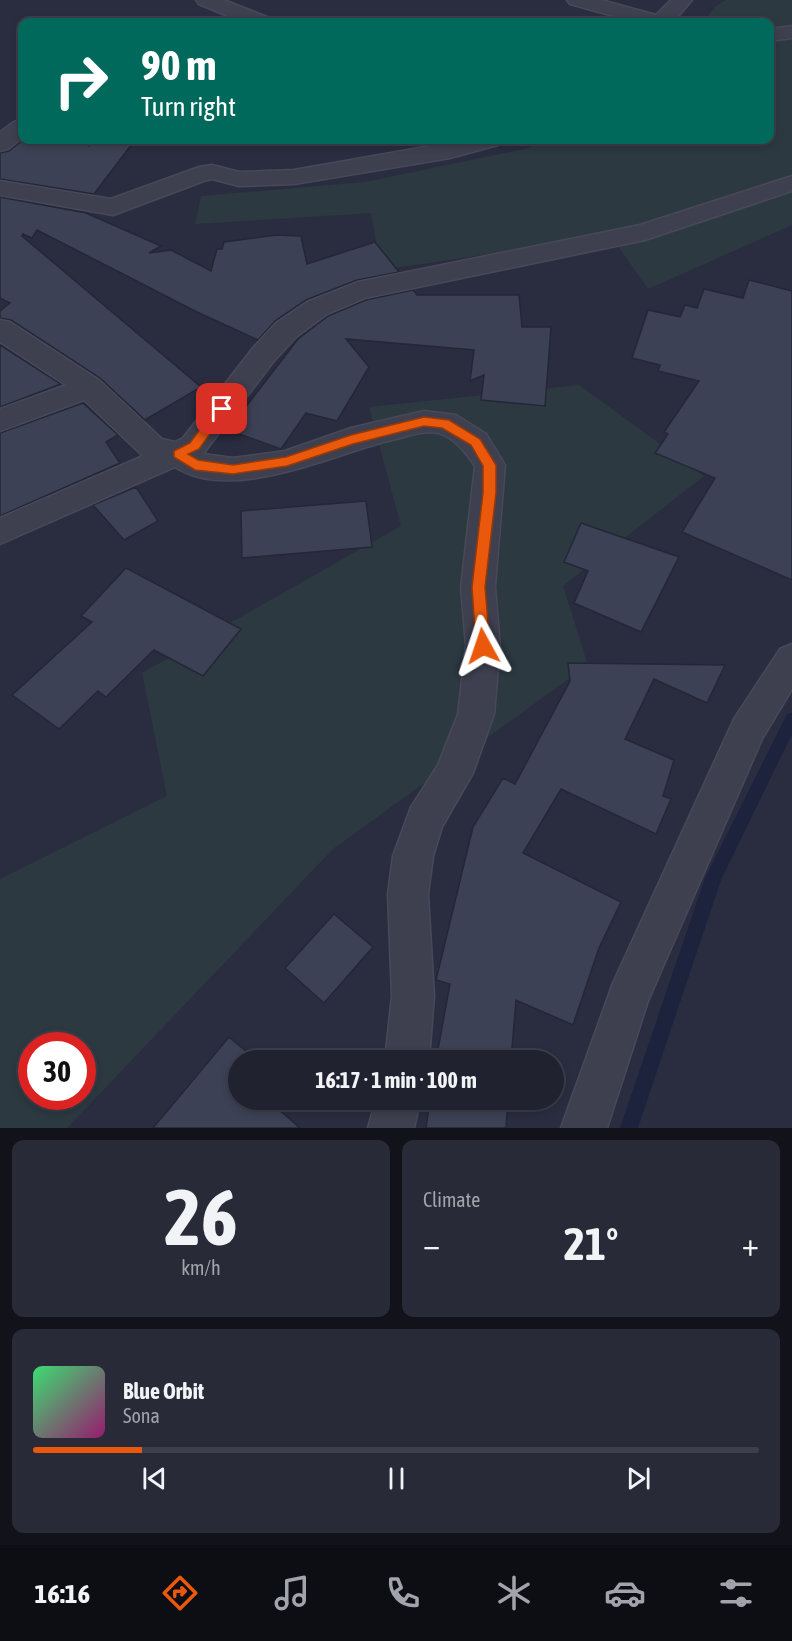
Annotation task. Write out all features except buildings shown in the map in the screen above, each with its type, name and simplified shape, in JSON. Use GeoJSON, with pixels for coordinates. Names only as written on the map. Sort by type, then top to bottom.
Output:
{"type":"FeatureCollection","features":[{"type":"Feature","properties":{"kind":"street"},"geometry":{"type":"LineString","coordinates":[[577,0],[642,18]]}},
{"type":"Feature","properties":{"kind":"street"},"geometry":{"type":"LineString","coordinates":[[666,18],[682,0]]}},
{"type":"Feature","properties":{"kind":"street"},"geometry":{"type":"LineString","coordinates":[[208,8],[244,18]]}},
{"type":"Feature","properties":{"kind":"street"},"geometry":{"type":"LineString","coordinates":[[774,34],[792,32]]}},
{"type":"Feature","properties":{"kind":"street"},"geometry":{"type":"LineString","coordinates":[[0,144],[18,130]]}},
{"type":"Feature","properties":{"kind":"street"},"geometry":{"type":"LineString","coordinates":[[0,188],[112,207],[198,165],[212,172],[239,179],[294,177],[450,151],[475,144]]}},
{"type":"Feature","properties":{"kind":"street"},"geometry":{"type":"LineString","coordinates":[[0,532],[194,446],[263,355],[286,330],[327,304],[358,291],[645,232],[792,183]]}},
{"type":"Feature","properties":{"kind":"street"},"geometry":{"type":"LineString","coordinates":[[0,329],[56,363],[89,387],[152,447],[178,454],[195,465],[233,470],[287,462],[351,440],[424,422],[445,423],[475,442],[490,465],[478,587],[483,646],[476,714],[454,773],[425,820],[413,856],[408,894],[413,996],[408,1050]]}},
{"type":"Feature","properties":{"kind":"street"},"geometry":{"type":"LineString","coordinates":[[0,420],[89,387]]}},
{"type":"Feature","properties":{"kind":"street"},"geometry":{"type":"LineString","coordinates":[[584,1128],[627,998],[646,955],[747,730],[792,659]]}},
{"type":"Feature","properties":{"kind":"street"},"geometry":{"type":"LineString","coordinates":[[392,1128],[396,1110]]}},
{"type":"Feature","properties":{"kind":"shaded area"},"geometry":{"type":"Polygon","coordinates":[[[726,0],[792,0],[792,225],[648,289],[611,236],[381,270],[371,213],[195,224],[201,196],[365,182],[525,149],[537,144],[774,144],[774,18],[706,18],[716,6],[726,0]]]}},
{"type":"Feature","properties":{"kind":"shaded area"},"geometry":{"type":"Polygon","coordinates":[[[579,385],[704,476],[563,586],[588,665],[333,849],[96,1098],[96,1032],[18,1032],[18,1110],[84,1110],[67,1128],[0,1128],[0,879],[167,796],[142,673],[401,526],[369,407],[579,385]]]}},
{"type":"Feature","properties":{"kind":"waterway"},"geometry":{"type":"LineString","coordinates":[[629,1128],[713,878],[792,719]]}},
{"type":"Feature","properties":{"kind":"route"},"geometry":{"type":"LineString","coordinates":[[222,409],[194,446],[178,454],[195,465],[233,470],[287,462],[351,440],[424,422],[445,423],[475,442],[490,465],[478,587],[483,646]]}}]}
